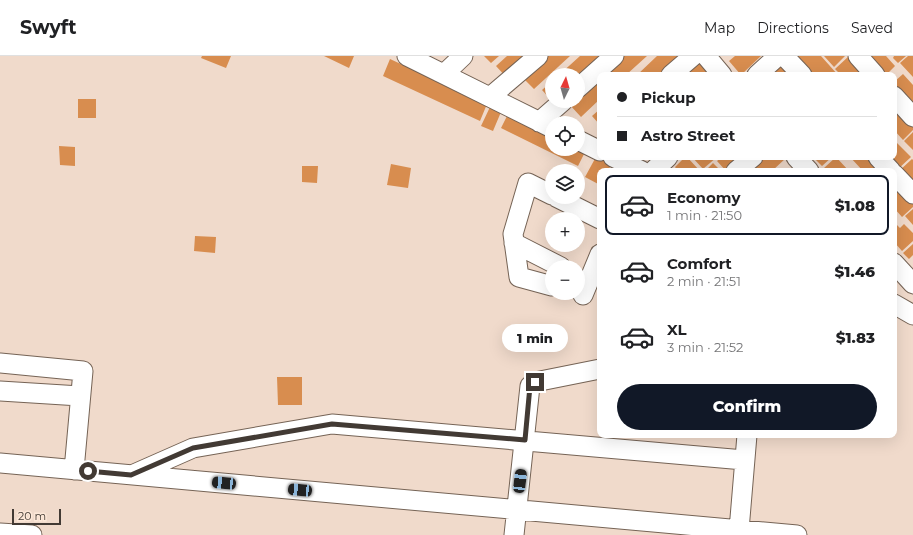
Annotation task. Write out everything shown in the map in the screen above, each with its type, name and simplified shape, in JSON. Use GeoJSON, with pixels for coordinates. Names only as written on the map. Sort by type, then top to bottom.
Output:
{"type":"FeatureCollection","features":[{"type":"Feature","properties":{"kind":"street"},"geometry":{"type":"LineString","coordinates":[[407,56],[545,125]]}},
{"type":"Feature","properties":{"kind":"street"},"geometry":{"type":"LineString","coordinates":[[444,74],[463,56]]}},
{"type":"Feature","properties":{"kind":"street"},"geometry":{"type":"LineString","coordinates":[[490,98],[538,56]]}},
{"type":"Feature","properties":{"kind":"street"},"geometry":{"type":"LineString","coordinates":[[585,82],[614,56]]}},
{"type":"Feature","properties":{"kind":"street"},"geometry":{"type":"LineString","coordinates":[[674,72],[693,56]]}},
{"type":"Feature","properties":{"kind":"street"},"geometry":{"type":"LineString","coordinates":[[706,56],[719,72]]}},
{"type":"Feature","properties":{"kind":"street"},"geometry":{"type":"LineString","coordinates":[[760,72],[778,56]]}},
{"type":"Feature","properties":{"kind":"street"},"geometry":{"type":"LineString","coordinates":[[784,56],[799,72]]}},
{"type":"Feature","properties":{"kind":"street"},"geometry":{"type":"LineString","coordinates":[[858,56],[872,72]]}},
{"type":"Feature","properties":{"kind":"street"},"geometry":{"type":"LineString","coordinates":[[897,99],[913,117]]}},
{"type":"Feature","properties":{"kind":"street"},"geometry":{"type":"LineString","coordinates":[[619,160],[636,168]]}},
{"type":"Feature","properties":{"kind":"street"},"geometry":{"type":"LineString","coordinates":[[656,168],[665,160]]}},
{"type":"Feature","properties":{"kind":"street"},"geometry":{"type":"LineString","coordinates":[[740,168],[749,160]]}},
{"type":"Feature","properties":{"kind":"street"},"geometry":{"type":"LineString","coordinates":[[799,160],[806,168]]}},
{"type":"Feature","properties":{"kind":"street"},"geometry":{"type":"LineString","coordinates":[[881,160],[888,168]]}},
{"type":"Feature","properties":{"kind":"street"},"geometry":{"type":"LineString","coordinates":[[897,177],[913,194]]}},
{"type":"Feature","properties":{"kind":"street"},"geometry":{"type":"LineString","coordinates":[[545,192],[528,183],[514,234],[519,277],[545,284]]}},
{"type":"Feature","properties":{"kind":"street"},"geometry":{"type":"LineString","coordinates":[[570,204],[597,218]]}},
{"type":"Feature","properties":{"kind":"street"},"geometry":{"type":"LineString","coordinates":[[514,243],[547,260]]}},
{"type":"Feature","properties":{"kind":"street"},"geometry":{"type":"LineString","coordinates":[[585,289],[597,261]]}},
{"type":"Feature","properties":{"kind":"street"},"geometry":{"type":"LineString","coordinates":[[897,266],[913,284]]}},
{"type":"Feature","properties":{"kind":"street"},"geometry":{"type":"LineString","coordinates":[[897,307],[910,320]]}},
{"type":"Feature","properties":{"kind":"street"},"geometry":{"type":"LineString","coordinates":[[0,363],[82,371],[74,470]]}},
{"type":"Feature","properties":{"kind":"street"},"geometry":{"type":"LineString","coordinates":[[514,535],[530,386],[535,382],[597,370]]}},
{"type":"Feature","properties":{"kind":"street"},"geometry":{"type":"LineString","coordinates":[[0,391],[80,396]]}},
{"type":"Feature","properties":{"kind":"street"},"geometry":{"type":"LineString","coordinates":[[131,475],[193,448],[332,424],[744,460]]}},
{"type":"Feature","properties":{"kind":"street"},"geometry":{"type":"LineString","coordinates":[[739,530],[747,438]]}},
{"type":"Feature","properties":{"kind":"street"},"geometry":{"type":"LineString","coordinates":[[0,463],[797,535]]}},
{"type":"Feature","properties":{"kind":"street"},"geometry":{"type":"LineString","coordinates":[[0,533],[32,535]]}},
{"type":"Feature","properties":{"kind":"building"},"geometry":{"type":"Polygon","coordinates":[[[202,56],[231,56],[226,68],[201,58],[202,56]]]}},
{"type":"Feature","properties":{"kind":"building"},"geometry":{"type":"Polygon","coordinates":[[[324,56],[354,56],[349,68],[324,56]]]}},
{"type":"Feature","properties":{"kind":"building"},"geometry":{"type":"Polygon","coordinates":[[[484,56],[499,56],[491,63],[484,56]]]}},
{"type":"Feature","properties":{"kind":"building"},"geometry":{"type":"Polygon","coordinates":[[[507,56],[532,56],[507,78],[496,66],[507,56]]]}},
{"type":"Feature","properties":{"kind":"building"},"geometry":{"type":"Polygon","coordinates":[[[546,56],[570,56],[557,68],[545,68],[545,79],[534,89],[523,78],[546,56]]]}},
{"type":"Feature","properties":{"kind":"building"},"geometry":{"type":"Polygon","coordinates":[[[580,56],[611,56],[585,79],[585,68],[567,68],[580,56]]]}},
{"type":"Feature","properties":{"kind":"building"},"geometry":{"type":"Polygon","coordinates":[[[621,56],[647,56],[629,72],[603,72],[621,56]]]}},
{"type":"Feature","properties":{"kind":"building"},"geometry":{"type":"Polygon","coordinates":[[[657,56],[692,56],[673,72],[640,72],[657,56]]]}},
{"type":"Feature","properties":{"kind":"building"},"geometry":{"type":"Polygon","coordinates":[[[694,56],[710,69],[706,72],[676,72],[694,56]]]}},
{"type":"Feature","properties":{"kind":"building"},"geometry":{"type":"Polygon","coordinates":[[[735,56],[761,56],[744,72],[738,72],[729,61],[735,56]]]}},
{"type":"Feature","properties":{"kind":"building"},"geometry":{"type":"Polygon","coordinates":[[[793,56],[821,56],[835,72],[808,72],[793,56]]]}},
{"type":"Feature","properties":{"kind":"building"},"geometry":{"type":"Polygon","coordinates":[[[824,56],[845,56],[834,67],[824,56]]]}},
{"type":"Feature","properties":{"kind":"building"},"geometry":{"type":"Polygon","coordinates":[[[849,56],[864,72],[838,72],[835,69],[849,56]]]}},
{"type":"Feature","properties":{"kind":"building"},"geometry":{"type":"Polygon","coordinates":[[[862,56],[886,56],[895,66],[889,72],[877,72],[862,56]]]}},
{"type":"Feature","properties":{"kind":"building"},"geometry":{"type":"Polygon","coordinates":[[[894,56],[906,56],[898,63],[893,58],[894,56]]]}},
{"type":"Feature","properties":{"kind":"building"},"geometry":{"type":"Polygon","coordinates":[[[908,56],[913,56],[913,77],[900,63],[908,56]]]}},
{"type":"Feature","properties":{"kind":"building"},"geometry":{"type":"Polygon","coordinates":[[[390,59],[487,104],[480,121],[383,76],[390,59]]]}},
{"type":"Feature","properties":{"kind":"building"},"geometry":{"type":"Polygon","coordinates":[[[785,62],[794,72],[775,72],[785,62]]]}},
{"type":"Feature","properties":{"kind":"building"},"geometry":{"type":"Polygon","coordinates":[[[903,74],[913,85],[913,103],[897,93],[897,79],[903,74]]]}},
{"type":"Feature","properties":{"kind":"building"},"geometry":{"type":"Polygon","coordinates":[[[597,78],[597,102],[582,116],[580,116],[573,108],[585,108],[585,89],[597,78]]]}},
{"type":"Feature","properties":{"kind":"building"},"geometry":{"type":"Polygon","coordinates":[[[78,99],[96,99],[96,118],[78,118],[78,99]]]}},
{"type":"Feature","properties":{"kind":"building"},"geometry":{"type":"Polygon","coordinates":[[[490,107],[501,112],[493,131],[481,126],[490,107]]]}},
{"type":"Feature","properties":{"kind":"building"},"geometry":{"type":"Polygon","coordinates":[[[897,107],[913,124],[913,130],[903,140],[897,133],[897,107]]]}},
{"type":"Feature","properties":{"kind":"building"},"geometry":{"type":"Polygon","coordinates":[[[597,112],[597,122],[592,116],[597,112]]]}},
{"type":"Feature","properties":{"kind":"building"},"geometry":{"type":"Polygon","coordinates":[[[508,114],[545,132],[545,150],[501,128],[508,114]]]}},
{"type":"Feature","properties":{"kind":"building"},"geometry":{"type":"Polygon","coordinates":[[[913,132],[913,150],[904,141],[913,132]]]}},
{"type":"Feature","properties":{"kind":"building"},"geometry":{"type":"Polygon","coordinates":[[[897,143],[911,157],[898,169],[890,160],[897,160],[897,143]]]}},
{"type":"Feature","properties":{"kind":"building"},"geometry":{"type":"Polygon","coordinates":[[[59,146],[75,147],[75,166],[60,165],[59,146]]]}},
{"type":"Feature","properties":{"kind":"building"},"geometry":{"type":"Polygon","coordinates":[[[597,155],[597,160],[606,160],[612,163],[610,168],[597,168],[597,183],[585,177],[597,155]]]}},
{"type":"Feature","properties":{"kind":"building"},"geometry":{"type":"Polygon","coordinates":[[[558,156],[583,156],[579,164],[574,164],[558,156]]]}},
{"type":"Feature","properties":{"kind":"building"},"geometry":{"type":"Polygon","coordinates":[[[912,159],[913,160],[913,185],[899,171],[912,159]]]}},
{"type":"Feature","properties":{"kind":"building"},"geometry":{"type":"Polygon","coordinates":[[[682,160],[690,160],[697,168],[676,168],[675,167],[682,160]]]}},
{"type":"Feature","properties":{"kind":"building"},"geometry":{"type":"Polygon","coordinates":[[[695,160],[714,160],[704,168],[702,168],[695,160]]]}},
{"type":"Feature","properties":{"kind":"building"},"geometry":{"type":"Polygon","coordinates":[[[745,160],[736,168],[723,168],[717,161],[745,160]]]}},
{"type":"Feature","properties":{"kind":"building"},"geometry":{"type":"Polygon","coordinates":[[[761,160],[784,160],[775,168],[752,168],[761,160]]]}},
{"type":"Feature","properties":{"kind":"building"},"geometry":{"type":"Polygon","coordinates":[[[816,160],[829,160],[822,166],[816,160]]]}},
{"type":"Feature","properties":{"kind":"building"},"geometry":{"type":"Polygon","coordinates":[[[833,160],[839,160],[846,168],[824,168],[833,160]]]}},
{"type":"Feature","properties":{"kind":"building"},"geometry":{"type":"Polygon","coordinates":[[[853,160],[875,160],[882,168],[860,168],[853,160]]]}},
{"type":"Feature","properties":{"kind":"building"},"geometry":{"type":"Polygon","coordinates":[[[713,163],[718,168],[708,168],[713,163]]]}},
{"type":"Feature","properties":{"kind":"building"},"geometry":{"type":"Polygon","coordinates":[[[391,164],[411,168],[408,188],[387,185],[391,164]]]}},
{"type":"Feature","properties":{"kind":"building"},"geometry":{"type":"Polygon","coordinates":[[[302,166],[318,166],[317,183],[302,182],[302,166]]]}},
{"type":"Feature","properties":{"kind":"building"},"geometry":{"type":"Polygon","coordinates":[[[897,185],[913,202],[913,207],[902,217],[897,211],[897,185]]]}},
{"type":"Feature","properties":{"kind":"building"},"geometry":{"type":"Polygon","coordinates":[[[913,209],[913,225],[905,216],[913,209]]]}},
{"type":"Feature","properties":{"kind":"building"},"geometry":{"type":"Polygon","coordinates":[[[904,224],[913,233],[913,241],[902,251],[897,245],[897,225],[900,228],[904,224]]]}},
{"type":"Feature","properties":{"kind":"building"},"geometry":{"type":"Polygon","coordinates":[[[195,236],[216,237],[215,253],[194,251],[195,236]]]}},
{"type":"Feature","properties":{"kind":"building"},"geometry":{"type":"Polygon","coordinates":[[[913,244],[913,255],[909,259],[903,253],[913,244]]]}},
{"type":"Feature","properties":{"kind":"building"},"geometry":{"type":"Polygon","coordinates":[[[277,377],[302,377],[302,405],[278,405],[277,377]]]}},
{"type":"Feature","properties":{"kind":"route"},"geometry":{"type":"LineString","coordinates":[[88,471],[131,475],[193,448],[332,424],[525,440],[528,394],[530,386],[535,382]]}}]}
